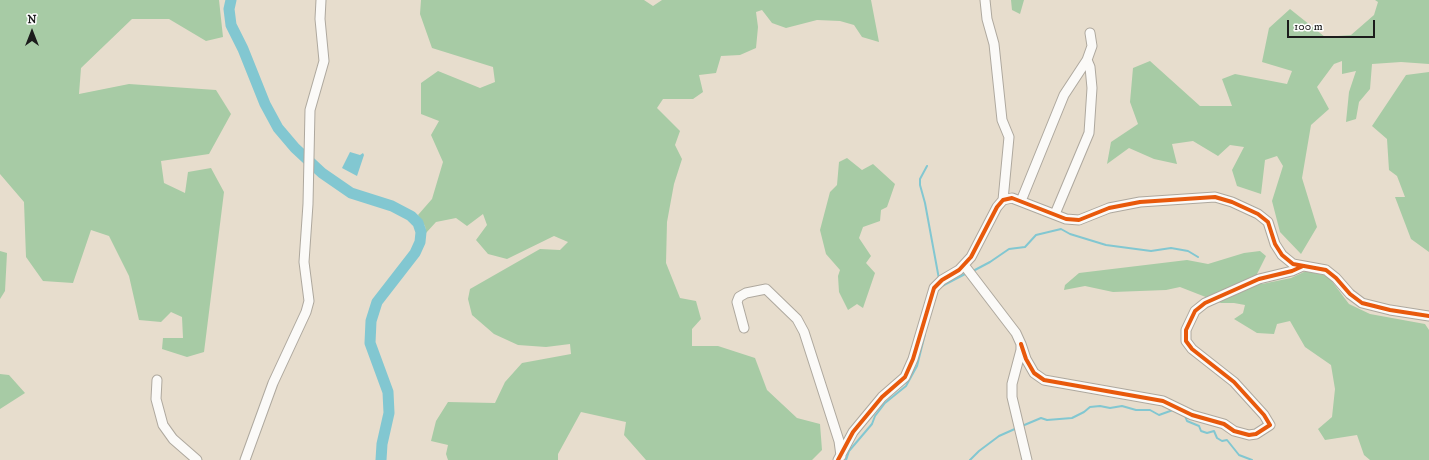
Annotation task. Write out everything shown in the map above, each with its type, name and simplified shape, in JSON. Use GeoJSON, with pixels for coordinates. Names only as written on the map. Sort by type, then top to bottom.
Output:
{"type":"FeatureCollection","features":[{"type":"Feature","properties":{"kind":"street"},"geometry":{"type":"LineString","coordinates":[[245,460],[273,383],[306,312],[309,301],[304,262],[308,204],[310,110],[324,61],[320,19],[321,0]]}},
{"type":"Feature","properties":{"kind":"street"},"geometry":{"type":"LineString","coordinates":[[839,458],[853,432],[882,397],[905,377],[913,359],[934,288],[940,281],[964,266],[971,257],[997,207],[1003,200],[1009,137],[1002,120],[994,44],[986,13],[985,0]]}},
{"type":"Feature","properties":{"kind":"street"},"geometry":{"type":"LineString","coordinates":[[1021,201],[1064,95],[1086,60],[1092,46],[1090,32]]}},
{"type":"Feature","properties":{"kind":"street"},"geometry":{"type":"LineString","coordinates":[[1055,214],[1088,133],[1092,88],[1090,67],[1086,60]]}},
{"type":"Feature","properties":{"kind":"street"},"geometry":{"type":"LineString","coordinates":[[1003,200],[1012,198],[1066,219],[1079,220],[1109,208],[1140,202],[1215,197],[1232,202],[1258,214],[1268,222],[1275,244],[1282,255],[1293,264],[1326,270],[1336,278],[1350,294],[1362,303],[1390,310],[1429,316]]}},
{"type":"Feature","properties":{"kind":"street"},"geometry":{"type":"LineString","coordinates":[[964,266],[1016,333],[1026,359],[1034,373],[1044,380],[1163,401],[1192,415],[1224,424],[1234,431],[1249,435],[1256,434],[1270,426],[1264,415],[1234,382],[1192,349],[1186,340],[1186,330],[1195,311],[1205,303],[1259,278],[1292,271],[1303,266]]}},
{"type":"Feature","properties":{"kind":"street"},"geometry":{"type":"LineString","coordinates":[[744,328],[737,302],[739,297],[746,293],[766,289],[797,319],[804,332],[839,441],[839,458]]}},
{"type":"Feature","properties":{"kind":"street"},"geometry":{"type":"LineString","coordinates":[[1021,344],[1012,390],[1028,460]]}},
{"type":"Feature","properties":{"kind":"street"},"geometry":{"type":"LineString","coordinates":[[157,380],[156,399],[163,425],[173,439],[197,460]]}},
{"type":"Feature","properties":{"kind":"green space"},"geometry":{"type":"Polygon","coordinates":[[[0,0],[219,0],[223,37],[206,41],[169,19],[132,19],[81,68],[79,94],[129,84],[216,90],[231,114],[209,154],[161,161],[164,183],[185,193],[188,172],[211,168],[224,192],[204,352],[187,357],[162,349],[163,338],[183,338],[182,317],[171,312],[161,322],[139,320],[129,276],[109,236],[91,230],[73,283],[43,281],[26,257],[24,202],[0,174],[0,0]]]}},
{"type":"Feature","properties":{"kind":"green space"},"geometry":{"type":"Polygon","coordinates":[[[421,0],[644,0],[653,6],[662,0],[871,0],[879,42],[862,37],[854,25],[840,21],[817,20],[786,28],[772,23],[762,10],[756,12],[758,27],[756,48],[740,55],[721,56],[716,73],[699,75],[703,92],[693,99],[663,99],[657,108],[680,131],[675,145],[682,159],[674,184],[667,222],[666,263],[680,298],[696,301],[701,319],[692,329],[692,346],[718,346],[755,358],[767,390],[797,418],[820,424],[822,450],[812,460],[646,460],[624,435],[626,422],[581,412],[558,454],[558,460],[448,460],[446,454],[448,445],[431,441],[436,421],[448,402],[495,403],[505,382],[522,363],[571,354],[570,344],[546,347],[518,345],[494,334],[472,315],[468,299],[470,289],[540,249],[560,250],[568,242],[554,236],[507,259],[488,254],[476,240],[487,225],[483,214],[467,226],[456,218],[436,222],[426,233],[425,226],[418,215],[432,199],[443,162],[431,135],[439,121],[421,114],[421,83],[438,71],[480,88],[495,82],[493,67],[432,48],[420,14],[421,0]]]}},
{"type":"Feature","properties":{"kind":"green space"},"geometry":{"type":"Polygon","coordinates":[[[1011,0],[1024,0],[1020,14],[1012,10],[1011,0]]]}},
{"type":"Feature","properties":{"kind":"green space"},"geometry":{"type":"Polygon","coordinates":[[[1375,0],[1429,0],[1429,64],[1401,62],[1372,64],[1370,89],[1359,102],[1356,119],[1346,122],[1349,92],[1356,71],[1342,74],[1342,61],[1334,64],[1317,87],[1329,109],[1311,125],[1302,178],[1317,227],[1301,254],[1280,232],[1272,201],[1283,166],[1277,156],[1265,160],[1261,194],[1237,186],[1232,170],[1244,147],[1230,145],[1218,156],[1193,141],[1172,144],[1177,164],[1154,159],[1129,148],[1107,164],[1111,142],[1138,124],[1130,102],[1133,68],[1150,61],[1200,106],[1232,106],[1222,79],[1235,74],[1287,84],[1292,71],[1262,62],[1269,28],[1290,9],[1325,37],[1351,35],[1374,15],[1378,2],[1375,0]]]}},
{"type":"Feature","properties":{"kind":"green space"},"geometry":{"type":"Polygon","coordinates":[[[1429,72],[1429,252],[1411,239],[1395,197],[1405,197],[1397,176],[1389,170],[1387,139],[1372,126],[1406,75],[1429,72]]]}},
{"type":"Feature","properties":{"kind":"green space"},"geometry":{"type":"Polygon","coordinates":[[[847,158],[862,170],[873,164],[895,184],[887,207],[881,210],[880,221],[863,227],[859,238],[871,256],[866,263],[875,273],[863,308],[857,304],[848,310],[839,292],[838,276],[840,270],[826,254],[820,230],[830,192],[837,185],[839,162],[847,158]]]}},
{"type":"Feature","properties":{"kind":"green space"},"geometry":{"type":"Polygon","coordinates":[[[0,251],[7,253],[5,291],[0,299],[0,251]]]}},
{"type":"Feature","properties":{"kind":"green space"},"geometry":{"type":"Polygon","coordinates":[[[1260,251],[1266,256],[1257,274],[1262,284],[1291,278],[1306,271],[1328,276],[1349,304],[1370,314],[1425,324],[1429,330],[1429,460],[1370,460],[1364,455],[1357,435],[1325,440],[1318,429],[1332,417],[1335,389],[1331,365],[1305,347],[1290,321],[1277,324],[1274,334],[1257,333],[1234,319],[1243,313],[1245,305],[1221,303],[1180,287],[1166,290],[1113,292],[1085,286],[1064,290],[1065,285],[1079,273],[1187,260],[1208,264],[1244,253],[1260,251]]]}},
{"type":"Feature","properties":{"kind":"green space"},"geometry":{"type":"Polygon","coordinates":[[[0,374],[9,375],[25,393],[0,409],[0,374]]]}},
{"type":"Feature","properties":{"kind":"water"},"geometry":{"type":"Polygon","coordinates":[[[350,152],[360,155],[363,153],[364,155],[357,176],[342,168],[350,152]]]}},
{"type":"Feature","properties":{"kind":"waterway"},"geometry":{"type":"LineString","coordinates":[[231,0],[229,9],[231,25],[243,49],[265,104],[278,128],[295,148],[322,173],[351,193],[392,206],[411,216],[418,223],[421,232],[420,242],[415,253],[377,302],[371,321],[370,343],[388,392],[389,413],[382,444],[381,460]]}},
{"type":"Feature","properties":{"kind":"waterway"},"geometry":{"type":"LineString","coordinates":[[927,166],[920,179],[920,185],[925,203],[939,279]]}},
{"type":"Feature","properties":{"kind":"waterway"},"geometry":{"type":"LineString","coordinates":[[973,271],[1009,249],[1025,247],[1036,235],[1061,229],[1070,234],[1106,245],[1151,251],[1171,248],[1188,251],[1198,257]]}},
{"type":"Feature","properties":{"kind":"waterway"},"geometry":{"type":"LineString","coordinates":[[942,286],[967,273]]}},
{"type":"Feature","properties":{"kind":"waterway"},"geometry":{"type":"LineString","coordinates":[[846,460],[849,451],[872,424],[875,416],[885,403],[906,386],[917,366],[925,334]]}},
{"type":"Feature","properties":{"kind":"waterway"},"geometry":{"type":"LineString","coordinates":[[1022,426],[1041,418],[1047,420],[1072,418],[1090,407],[1100,406],[1110,408],[1122,406],[1136,410],[1150,410],[1159,415],[1173,410]]}},
{"type":"Feature","properties":{"kind":"waterway"},"geometry":{"type":"LineString","coordinates":[[1185,416],[1187,421],[1199,426],[1201,431],[1207,433],[1214,431],[1217,438],[1222,441],[1227,440],[1239,455],[1252,460]]}},
{"type":"Feature","properties":{"kind":"waterway"},"geometry":{"type":"LineString","coordinates":[[970,460],[999,436],[1017,428]]}},
{"type":"Feature","properties":{"kind":"cycle path"},"geometry":{"type":"LineString","coordinates":[[838,460],[853,432],[882,397],[905,377],[913,359],[934,288],[942,280],[959,270],[971,257],[997,207],[1003,200],[1012,198],[1066,219],[1079,220],[1109,208],[1140,202],[1215,197],[1232,202],[1258,214],[1268,222],[1275,244],[1282,255],[1293,264],[1326,270],[1336,278],[1350,294],[1362,303],[1390,310],[1429,316]]}},
{"type":"Feature","properties":{"kind":"cycle path"},"geometry":{"type":"LineString","coordinates":[[1021,344],[1026,359],[1034,373],[1044,380],[1163,401],[1192,415],[1224,424],[1234,431],[1249,435],[1256,434],[1270,425],[1264,415],[1234,382],[1192,349],[1186,341],[1186,330],[1195,311],[1205,303],[1259,279],[1292,271],[1303,266]]}}]}
